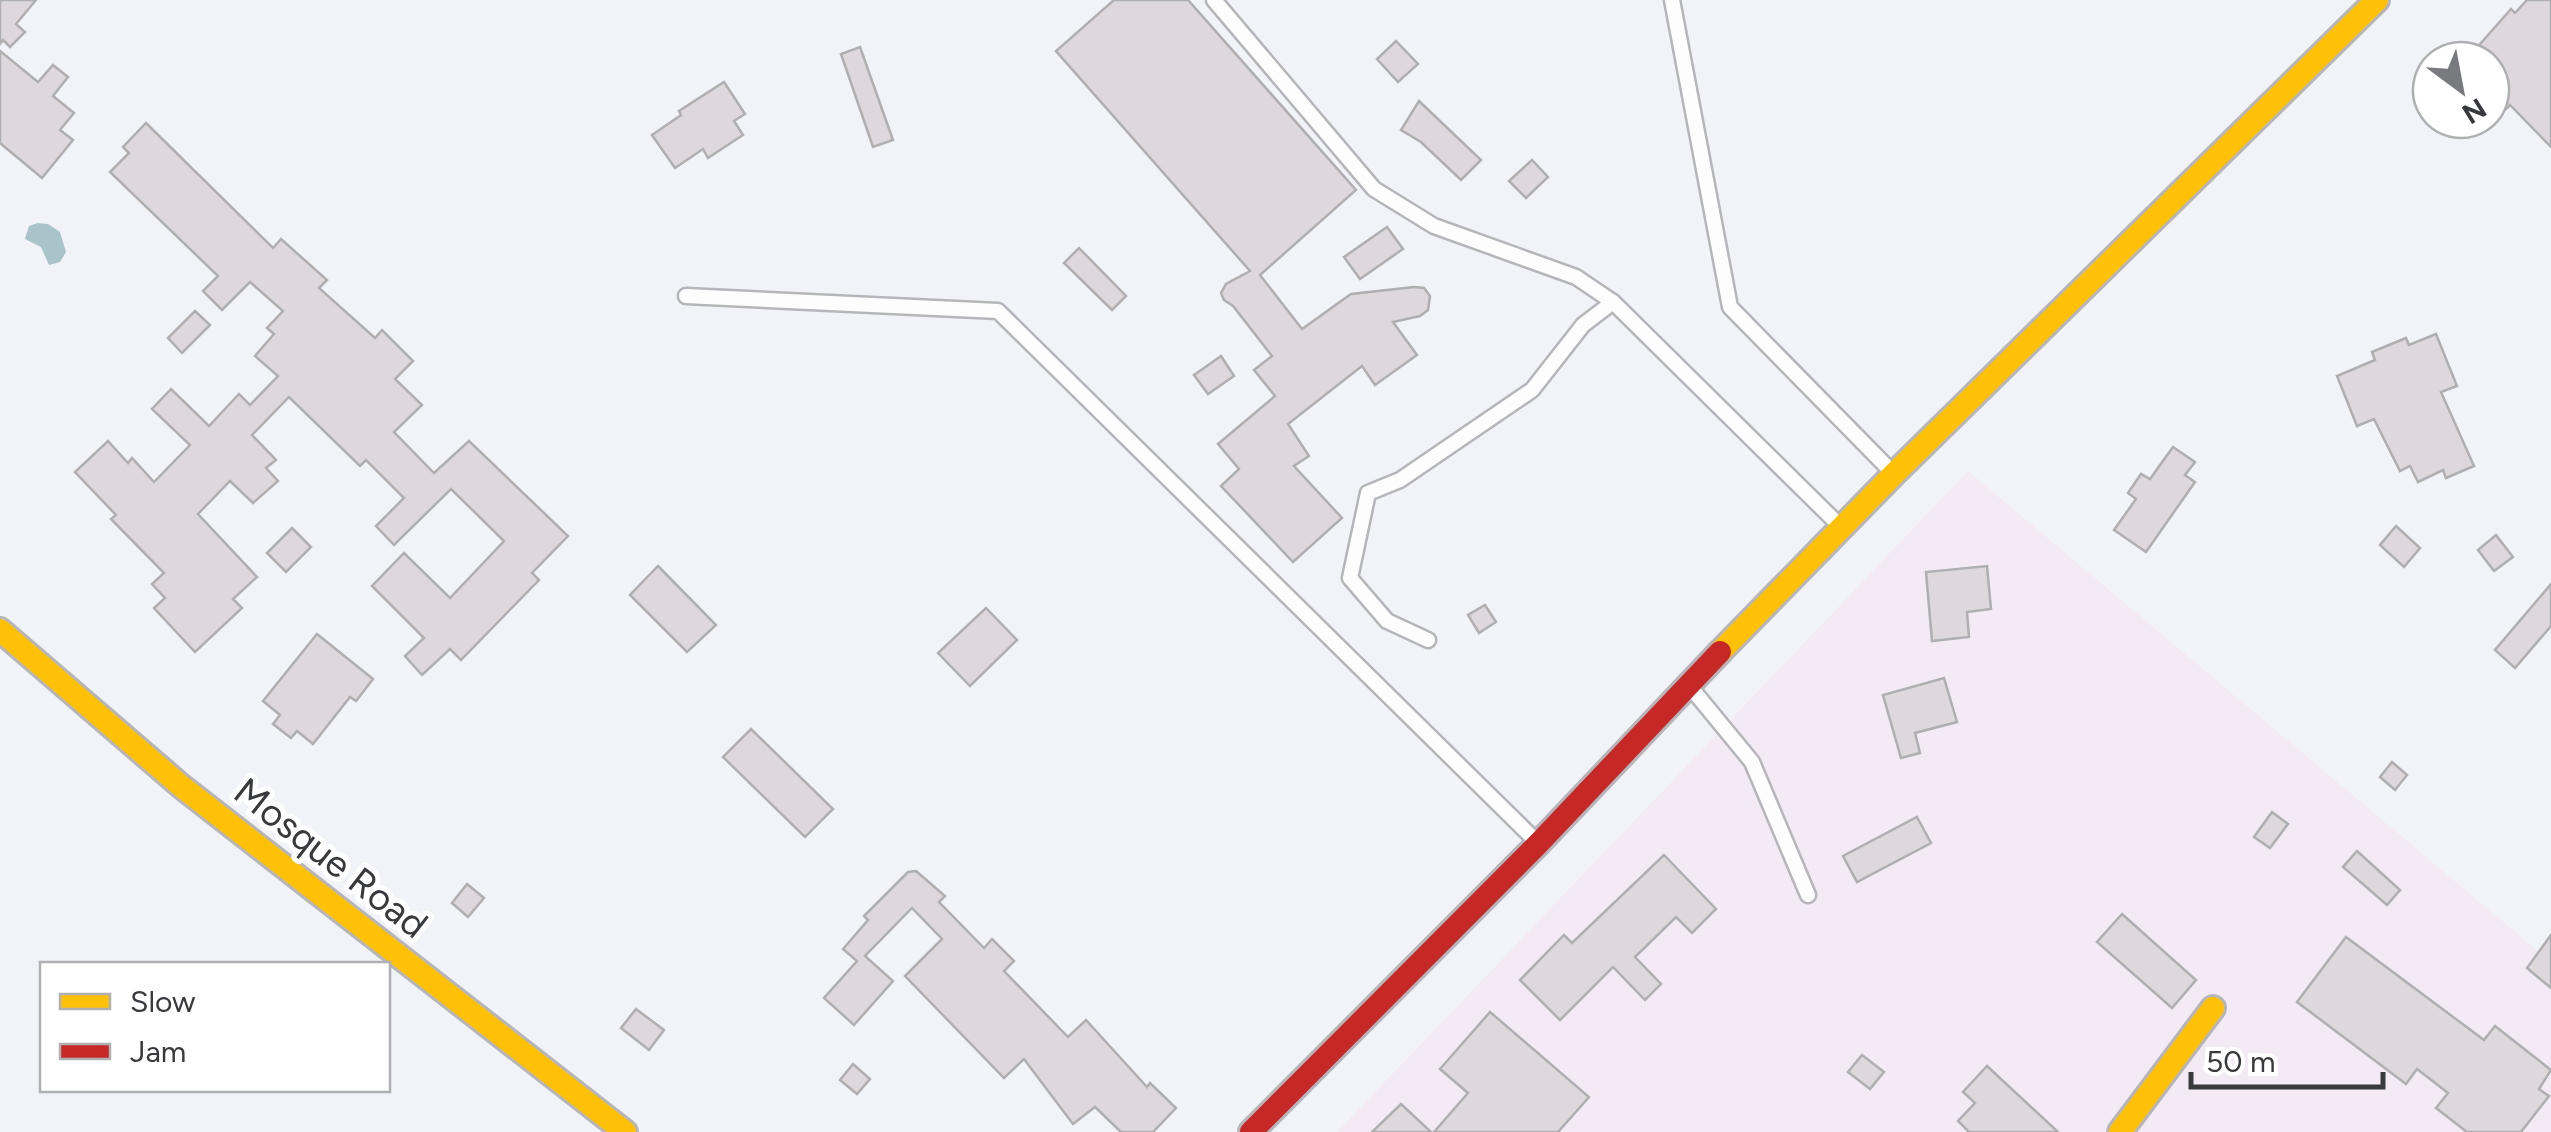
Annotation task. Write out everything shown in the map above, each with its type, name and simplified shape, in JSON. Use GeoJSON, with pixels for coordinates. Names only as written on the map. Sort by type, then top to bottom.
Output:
{"type":"FeatureCollection","features":[{"type":"Feature","properties":{"kind":"street"},"geometry":{"type":"LineString","coordinates":[[1251,1132],[1539,843],[1894,474],[2377,0]]}},
{"type":"Feature","properties":{"kind":"street","name":"Mosque Road"},"geometry":{"type":"LineString","coordinates":[[0,630],[181,786],[625,1132]]}},
{"type":"Feature","properties":{"kind":"street"},"geometry":{"type":"LineString","coordinates":[[2120,1132],[2212,1008]]}},
{"type":"Feature","properties":{"kind":"lane"},"geometry":{"type":"LineString","coordinates":[[1214,0],[1374,189],[1434,226],[1576,277],[1613,302],[1842,528]]}},
{"type":"Feature","properties":{"kind":"lane"},"geometry":{"type":"LineString","coordinates":[[1672,0],[1730,307],[1894,474]]}},
{"type":"Feature","properties":{"kind":"lane"},"geometry":{"type":"LineString","coordinates":[[686,296],[998,311],[1539,843]]}},
{"type":"Feature","properties":{"kind":"lane"},"geometry":{"type":"LineString","coordinates":[[1428,640],[1387,621],[1350,578],[1368,493],[1400,480],[1532,390],[1583,325],[1613,302]]}},
{"type":"Feature","properties":{"kind":"lane"},"geometry":{"type":"LineString","coordinates":[[1688,685],[1752,762],[1808,895]]}},
{"type":"Feature","properties":{"kind":"shaded area"},"geometry":{"type":"Polygon","coordinates":[[[1968,471],[2551,962],[2551,1132],[1337,1132],[1968,471]]]}},
{"type":"Feature","properties":{"kind":"water"},"geometry":{"type":"Polygon","coordinates":[[[38,223],[60,232],[66,252],[60,262],[49,265],[41,247],[25,239],[29,226],[38,223]]]}},
{"type":"Feature","properties":{"kind":"building"},"geometry":{"type":"Polygon","coordinates":[[[0,0],[36,0],[16,24],[25,32],[10,47],[3,40],[0,44],[0,0]]]}},
{"type":"Feature","properties":{"kind":"building"},"geometry":{"type":"Polygon","coordinates":[[[1114,0],[1188,0],[1356,190],[1260,275],[1302,329],[1351,294],[1414,287],[1424,288],[1430,296],[1428,310],[1420,316],[1393,322],[1417,355],[1375,385],[1362,366],[1288,424],[1309,456],[1294,466],[1342,518],[1293,562],[1221,486],[1239,469],[1218,444],[1275,396],[1254,370],[1272,356],[1221,293],[1226,284],[1250,271],[1056,51],[1114,0]]]}},
{"type":"Feature","properties":{"kind":"building"},"geometry":{"type":"Polygon","coordinates":[[[2527,0],[2551,0],[2551,147],[2511,106],[2511,40],[2484,40],[2511,9],[2515,13],[2527,0]]]}},
{"type":"Feature","properties":{"kind":"building"},"geometry":{"type":"Polygon","coordinates":[[[1396,41],[1418,64],[1398,82],[1377,59],[1396,41]]]}},
{"type":"Feature","properties":{"kind":"building"},"geometry":{"type":"Polygon","coordinates":[[[860,47],[893,140],[873,147],[841,54],[860,47]]]}},
{"type":"Feature","properties":{"kind":"building"},"geometry":{"type":"Polygon","coordinates":[[[0,51],[38,82],[53,65],[68,77],[53,96],[74,113],[60,130],[73,140],[42,178],[0,143],[0,51]]]}},
{"type":"Feature","properties":{"kind":"building"},"geometry":{"type":"Polygon","coordinates":[[[724,82],[745,114],[734,121],[743,135],[708,158],[703,149],[675,168],[652,135],[681,115],[679,111],[724,82]]]}},
{"type":"Feature","properties":{"kind":"building"},"geometry":{"type":"Polygon","coordinates":[[[1419,101],[1481,160],[1461,180],[1421,142],[1401,130],[1419,101]]]}},
{"type":"Feature","properties":{"kind":"building"},"geometry":{"type":"Polygon","coordinates":[[[146,123],[273,248],[281,239],[327,280],[319,288],[375,338],[382,330],[413,361],[395,379],[422,405],[394,432],[434,473],[469,441],[568,536],[532,573],[539,580],[461,660],[450,649],[422,675],[405,656],[424,638],[372,586],[404,553],[450,598],[504,541],[451,489],[394,545],[376,526],[404,498],[366,460],[360,466],[289,397],[252,435],[276,460],[266,468],[278,481],[253,503],[230,481],[198,514],[257,577],[233,599],[242,608],[195,652],[154,608],[165,598],[152,584],[164,573],[111,519],[116,515],[75,472],[108,441],[128,463],[132,458],[154,482],[190,445],[152,409],[171,389],[209,426],[239,394],[250,405],[278,376],[255,356],[274,334],[267,328],[283,311],[250,282],[222,310],[203,291],[218,276],[110,172],[129,153],[123,147],[146,123]]]}},
{"type":"Feature","properties":{"kind":"building"},"geometry":{"type":"Polygon","coordinates":[[[1532,160],[1548,177],[1526,198],[1509,181],[1532,160]]]}},
{"type":"Feature","properties":{"kind":"building"},"geometry":{"type":"Polygon","coordinates":[[[1387,227],[1403,249],[1360,279],[1344,257],[1387,227]]]}},
{"type":"Feature","properties":{"kind":"building"},"geometry":{"type":"Polygon","coordinates":[[[1079,248],[1126,296],[1112,310],[1064,263],[1079,248]]]}},
{"type":"Feature","properties":{"kind":"building"},"geometry":{"type":"Polygon","coordinates":[[[195,311],[210,325],[182,353],[168,338],[195,311]]]}},
{"type":"Feature","properties":{"kind":"building"},"geometry":{"type":"Polygon","coordinates":[[[2436,334],[2457,386],[2441,392],[2474,466],[2446,478],[2443,470],[2418,482],[2410,466],[2400,471],[2374,419],[2357,426],[2337,376],[2375,360],[2372,352],[2406,338],[2409,345],[2436,334]]]}},
{"type":"Feature","properties":{"kind":"building"},"geometry":{"type":"Polygon","coordinates":[[[1221,356],[1234,376],[1208,394],[1194,375],[1221,356]]]}},
{"type":"Feature","properties":{"kind":"building"},"geometry":{"type":"Polygon","coordinates":[[[2173,447],[2195,462],[2185,475],[2195,482],[2146,552],[2114,530],[2136,499],[2128,493],[2141,474],[2150,479],[2173,447]]]}},
{"type":"Feature","properties":{"kind":"building"},"geometry":{"type":"Polygon","coordinates":[[[2396,526],[2420,548],[2404,567],[2380,545],[2396,526]]]}},
{"type":"Feature","properties":{"kind":"building"},"geometry":{"type":"Polygon","coordinates":[[[292,528],[311,547],[286,572],[267,553],[292,528]]]}},
{"type":"Feature","properties":{"kind":"building"},"geometry":{"type":"Polygon","coordinates":[[[2496,535],[2513,557],[2494,571],[2478,550],[2496,535]]]}},
{"type":"Feature","properties":{"kind":"building"},"geometry":{"type":"Polygon","coordinates":[[[658,566],[716,625],[687,652],[630,595],[658,566]]]}},
{"type":"Feature","properties":{"kind":"building"},"geometry":{"type":"Polygon","coordinates":[[[1987,566],[1991,609],[1967,612],[1969,637],[1932,641],[1926,572],[1987,566]]]}},
{"type":"Feature","properties":{"kind":"building"},"geometry":{"type":"Polygon","coordinates":[[[2551,584],[2551,626],[2515,668],[2495,650],[2551,584]]]}},
{"type":"Feature","properties":{"kind":"building"},"geometry":{"type":"Polygon","coordinates":[[[1485,605],[1496,622],[1479,633],[1468,615],[1485,605]]]}},
{"type":"Feature","properties":{"kind":"building"},"geometry":{"type":"Polygon","coordinates":[[[986,608],[1017,640],[970,686],[938,653],[986,608]]]}},
{"type":"Feature","properties":{"kind":"building"},"geometry":{"type":"Polygon","coordinates":[[[317,634],[373,679],[356,701],[350,697],[313,744],[297,731],[291,738],[273,724],[280,715],[263,701],[317,634]]]}},
{"type":"Feature","properties":{"kind":"building"},"geometry":{"type":"Polygon","coordinates":[[[1944,678],[1957,722],[1915,733],[1920,753],[1901,758],[1883,695],[1944,678]]]}},
{"type":"Feature","properties":{"kind":"building"},"geometry":{"type":"Polygon","coordinates":[[[751,729],[833,809],[805,837],[723,757],[751,729]]]}},
{"type":"Feature","properties":{"kind":"building"},"geometry":{"type":"Polygon","coordinates":[[[2392,762],[2407,775],[2395,790],[2380,777],[2392,762]]]}},
{"type":"Feature","properties":{"kind":"building"},"geometry":{"type":"Polygon","coordinates":[[[2272,812],[2288,824],[2270,848],[2254,837],[2272,812]]]}},
{"type":"Feature","properties":{"kind":"building"},"geometry":{"type":"Polygon","coordinates":[[[1917,817],[1931,843],[1857,882],[1843,856],[1917,817]]]}},
{"type":"Feature","properties":{"kind":"building"},"geometry":{"type":"Polygon","coordinates":[[[2357,851],[2400,890],[2387,905],[2343,867],[2357,851]]]}},
{"type":"Feature","properties":{"kind":"building"},"geometry":{"type":"Polygon","coordinates":[[[1664,855],[1716,909],[1692,933],[1676,917],[1635,957],[1661,984],[1645,1000],[1613,967],[1560,1020],[1520,980],[1564,935],[1572,943],[1664,855]]]}},
{"type":"Feature","properties":{"kind":"building"},"geometry":{"type":"Polygon","coordinates":[[[916,871],[945,896],[939,902],[984,948],[992,939],[1014,961],[1004,971],[1068,1037],[1086,1020],[1147,1087],[1150,1083],[1176,1108],[1153,1132],[1121,1132],[1095,1107],[1073,1124],[1024,1059],[1004,1078],[905,976],[942,939],[912,908],[865,956],[893,981],[854,1025],[824,998],[857,961],[843,949],[868,920],[864,916],[908,872],[916,871]]]}},
{"type":"Feature","properties":{"kind":"building"},"geometry":{"type":"Polygon","coordinates":[[[467,884],[484,898],[468,917],[452,903],[467,884]]]}},
{"type":"Feature","properties":{"kind":"building"},"geometry":{"type":"Polygon","coordinates":[[[2122,914],[2196,980],[2172,1008],[2097,942],[2122,914]]]}},
{"type":"Feature","properties":{"kind":"building"},"geometry":{"type":"Polygon","coordinates":[[[2551,935],[2551,988],[2527,968],[2551,935]]]}},
{"type":"Feature","properties":{"kind":"building"},"geometry":{"type":"Polygon","coordinates":[[[2346,937],[2484,1040],[2495,1026],[2551,1070],[2539,1089],[2549,1096],[2521,1132],[2467,1132],[2436,1108],[2448,1093],[2417,1069],[2406,1084],[2297,1002],[2346,937]]]}},
{"type":"Feature","properties":{"kind":"building"},"geometry":{"type":"Polygon","coordinates":[[[636,1009],[664,1030],[649,1050],[621,1028],[636,1009]]]}},
{"type":"Feature","properties":{"kind":"building"},"geometry":{"type":"Polygon","coordinates":[[[1490,1012],[1589,1097],[1558,1132],[1434,1132],[1468,1093],[1440,1069],[1490,1012]]]}},
{"type":"Feature","properties":{"kind":"building"},"geometry":{"type":"Polygon","coordinates":[[[1862,1055],[1884,1072],[1870,1089],[1848,1072],[1862,1055]]]}},
{"type":"Feature","properties":{"kind":"building"},"geometry":{"type":"Polygon","coordinates":[[[853,1064],[870,1079],[857,1094],[840,1080],[853,1064]]]}},
{"type":"Feature","properties":{"kind":"building"},"geometry":{"type":"Polygon","coordinates":[[[1987,1066],[2058,1132],[1969,1132],[1958,1121],[1975,1103],[1963,1092],[1987,1066]]]}},
{"type":"Feature","properties":{"kind":"building"},"geometry":{"type":"Polygon","coordinates":[[[1401,1104],[1431,1132],[1372,1132],[1401,1104]]]}},
{"type":"Feature","properties":{"kind":"traffic: slow"},"geometry":{"type":"LineString","coordinates":[[1720,652],[1894,474],[2377,0]]}},
{"type":"Feature","properties":{"kind":"traffic: slow"},"geometry":{"type":"LineString","coordinates":[[0,630],[181,786],[625,1132]]}},
{"type":"Feature","properties":{"kind":"traffic: slow"},"geometry":{"type":"LineString","coordinates":[[2120,1132],[2213,1008]]}},
{"type":"Feature","properties":{"kind":"traffic: jam"},"geometry":{"type":"LineString","coordinates":[[1251,1132],[1539,843],[1720,652]]}}]}
